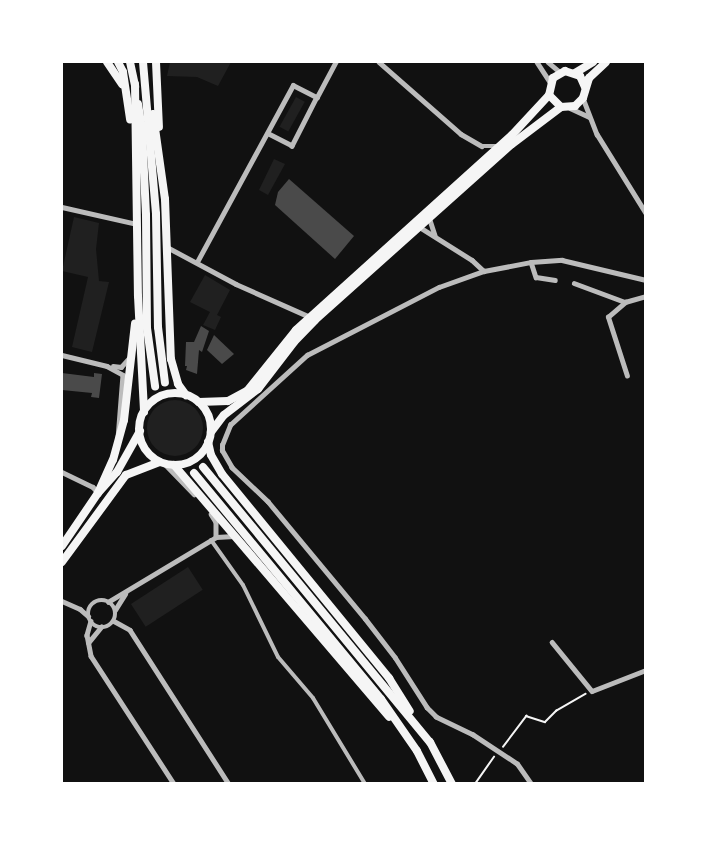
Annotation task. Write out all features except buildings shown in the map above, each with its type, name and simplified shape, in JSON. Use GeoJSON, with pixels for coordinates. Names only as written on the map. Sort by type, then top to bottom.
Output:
{"type":"FeatureCollection","features":[{"type":"Feature","properties":{"kind":"main road"},"geometry":{"type":"LineString","coordinates":[[107,62],[117,73],[126,90]]}},
{"type":"Feature","properties":{"kind":"main road"},"geometry":{"type":"LineString","coordinates":[[118,62],[126,90],[134,147]]}},
{"type":"Feature","properties":{"kind":"main road"},"geometry":{"type":"LineString","coordinates":[[130,62],[142,130],[147,328],[155,386]]}},
{"type":"Feature","properties":{"kind":"main road"},"geometry":{"type":"LineString","coordinates":[[143,62],[159,146]]}},
{"type":"Feature","properties":{"kind":"main road"},"geometry":{"type":"LineString","coordinates":[[156,62],[171,359],[178,384],[186,395]]}},
{"type":"Feature","properties":{"kind":"main road"},"geometry":{"type":"LineString","coordinates":[[144,412],[153,400],[165,394],[186,395],[199,402],[228,401],[247,390],[310,316],[501,145],[549,95],[550,82],[560,72],[575,73],[593,62]]}},
{"type":"Feature","properties":{"kind":"main road"},"geometry":{"type":"LineString","coordinates":[[549,95],[561,106],[570,108],[583,98],[585,87],[592,75],[606,62]]}},
{"type":"Feature","properties":{"kind":"main road"},"geometry":{"type":"LineString","coordinates":[[575,73],[585,87]]}},
{"type":"Feature","properties":{"kind":"main road"},"geometry":{"type":"LineString","coordinates":[[147,83],[156,214],[158,327],[165,383]]}},
{"type":"Feature","properties":{"kind":"main road"},"geometry":{"type":"LineString","coordinates":[[62,546],[98,493],[117,472],[140,431],[144,412],[136,224],[135,84]]}},
{"type":"Feature","properties":{"kind":"main road"},"geometry":{"type":"LineString","coordinates":[[210,432],[224,415],[264,382],[302,333],[512,144],[561,106]]}},
{"type":"Feature","properties":{"kind":"main road"},"geometry":{"type":"LineString","coordinates":[[402,235],[425,223],[450,191]]}},
{"type":"Feature","properties":{"kind":"main road"},"geometry":{"type":"LineString","coordinates":[[98,493],[118,442],[126,410],[138,296]]}},
{"type":"Feature","properties":{"kind":"main road"},"geometry":{"type":"LineString","coordinates":[[199,402],[209,419],[208,442],[211,455],[222,474],[389,678],[430,742],[452,783]]}},
{"type":"Feature","properties":{"kind":"main road"},"geometry":{"type":"LineString","coordinates":[[140,431],[146,450],[163,463],[174,465],[195,459],[208,442]]}},
{"type":"Feature","properties":{"kind":"main road"},"geometry":{"type":"LineString","coordinates":[[62,562],[126,475],[163,463]]}},
{"type":"Feature","properties":{"kind":"main road"},"geometry":{"type":"LineString","coordinates":[[174,465],[368,695],[404,733]]}},
{"type":"Feature","properties":{"kind":"main road"},"geometry":{"type":"LineString","coordinates":[[203,467],[430,742]]}},
{"type":"Feature","properties":{"kind":"main road"},"geometry":{"type":"LineString","coordinates":[[194,473],[381,699],[434,783]]}},
{"type":"Feature","properties":{"kind":"street"},"geometry":{"type":"LineString","coordinates":[[268,134],[292,146],[336,62]]}},
{"type":"Feature","properties":{"kind":"street"},"geometry":{"type":"LineString","coordinates":[[378,62],[461,134],[482,146],[501,145]]}},
{"type":"Feature","properties":{"kind":"street"},"geometry":{"type":"LineString","coordinates":[[537,62],[550,82]]}},
{"type":"Feature","properties":{"kind":"street"},"geometry":{"type":"LineString","coordinates":[[548,62],[560,72]]}},
{"type":"Feature","properties":{"kind":"street"},"geometry":{"type":"LineString","coordinates":[[197,262],[293,85],[317,98]]}},
{"type":"Feature","properties":{"kind":"street"},"geometry":{"type":"LineString","coordinates":[[583,98],[589,117],[630,191],[645,213]]}},
{"type":"Feature","properties":{"kind":"street"},"geometry":{"type":"LineString","coordinates":[[570,108],[589,117]]}},
{"type":"Feature","properties":{"kind":"street"},"geometry":{"type":"LineString","coordinates":[[479,165],[485,155],[482,146]]}},
{"type":"Feature","properties":{"kind":"street"},"geometry":{"type":"LineString","coordinates":[[62,207],[136,224]]}},
{"type":"Feature","properties":{"kind":"street"},"geometry":{"type":"LineString","coordinates":[[425,223],[435,235],[484,271]]}},
{"type":"Feature","properties":{"kind":"street"},"geometry":{"type":"LineString","coordinates":[[425,223],[435,235]]}},
{"type":"Feature","properties":{"kind":"street"},"geometry":{"type":"LineString","coordinates":[[167,246],[236,284],[310,316]]}},
{"type":"Feature","properties":{"kind":"street"},"geometry":{"type":"LineString","coordinates":[[531,783],[517,764],[473,735],[436,717],[427,708],[395,658],[365,619],[268,502],[232,468],[222,451],[225,433],[230,425],[294,366],[316,349],[439,287],[484,271],[531,262],[562,260],[645,280]]}},
{"type":"Feature","properties":{"kind":"street"},"geometry":{"type":"LineString","coordinates":[[531,262],[536,277],[555,279]]}},
{"type":"Feature","properties":{"kind":"street"},"geometry":{"type":"LineString","coordinates":[[574,283],[625,302]]}},
{"type":"Feature","properties":{"kind":"street"},"geometry":{"type":"LineString","coordinates":[[627,376],[608,317],[625,302],[645,296]]}},
{"type":"Feature","properties":{"kind":"street"},"geometry":{"type":"LineString","coordinates":[[62,355],[120,367],[126,364],[132,351]]}},
{"type":"Feature","properties":{"kind":"street"},"geometry":{"type":"LineString","coordinates":[[107,366],[123,375],[117,430],[118,442]]}},
{"type":"Feature","properties":{"kind":"street"},"geometry":{"type":"LineString","coordinates":[[163,463],[213,515],[216,522],[213,538],[248,594],[273,648],[313,698],[364,783]]}},
{"type":"Feature","properties":{"kind":"street"},"geometry":{"type":"LineString","coordinates":[[62,472],[93,487],[98,493]]}},
{"type":"Feature","properties":{"kind":"street"},"geometry":{"type":"LineString","coordinates":[[108,602],[213,538],[237,537]]}},
{"type":"Feature","properties":{"kind":"street"},"geometry":{"type":"LineString","coordinates":[[62,601],[80,609],[101,627],[107,627],[114,621],[115,610],[127,592]]}},
{"type":"Feature","properties":{"kind":"street"},"geometry":{"type":"LineString","coordinates":[[80,609],[91,606],[99,600],[108,602],[115,610]]}},
{"type":"Feature","properties":{"kind":"street"},"geometry":{"type":"LineString","coordinates":[[91,606],[88,643],[91,656],[174,783]]}},
{"type":"Feature","properties":{"kind":"street"},"geometry":{"type":"LineString","coordinates":[[114,621],[130,630],[229,783]]}},
{"type":"Feature","properties":{"kind":"street"},"geometry":{"type":"LineString","coordinates":[[88,643],[101,627]]}},
{"type":"Feature","properties":{"kind":"street"},"geometry":{"type":"LineString","coordinates":[[552,642],[592,691],[645,670]]}},
{"type":"Feature","properties":{"kind":"path"},"geometry":{"type":"LineString","coordinates":[[475,783],[526,716],[545,722],[556,711],[592,691]]}},
{"type":"Feature","properties":{"kind":"shaded area"},"geometry":{"type":"Polygon","coordinates":[[[170,62],[231,62],[218,86],[197,77],[167,76],[170,62]]]}},
{"type":"Feature","properties":{"kind":"shaded area"},"geometry":{"type":"Polygon","coordinates":[[[296,97],[305,102],[288,132],[280,127],[296,97]]]}},
{"type":"Feature","properties":{"kind":"shaded area"},"geometry":{"type":"Polygon","coordinates":[[[274,159],[285,164],[268,195],[259,190],[274,159]]]}},
{"type":"Feature","properties":{"kind":"shaded area"},"geometry":{"type":"Polygon","coordinates":[[[74,217],[99,223],[96,249],[99,281],[109,282],[92,352],[72,347],[88,277],[62,271],[74,217]]]}},
{"type":"Feature","properties":{"kind":"shaded area"},"geometry":{"type":"Polygon","coordinates":[[[205,275],[230,290],[217,315],[221,317],[215,330],[203,325],[210,312],[190,302],[205,275]]]}},
{"type":"Feature","properties":{"kind":"shaded area"},"geometry":{"type":"Polygon","coordinates":[[[175,400],[186,402],[195,408],[201,417],[203,428],[201,439],[195,448],[186,454],[175,456],[164,454],[155,448],[149,439],[147,428],[149,417],[155,408],[164,402],[175,400]]]}},
{"type":"Feature","properties":{"kind":"shaded area"},"geometry":{"type":"Polygon","coordinates":[[[188,567],[203,590],[146,627],[131,604],[188,567]]]}}]}
